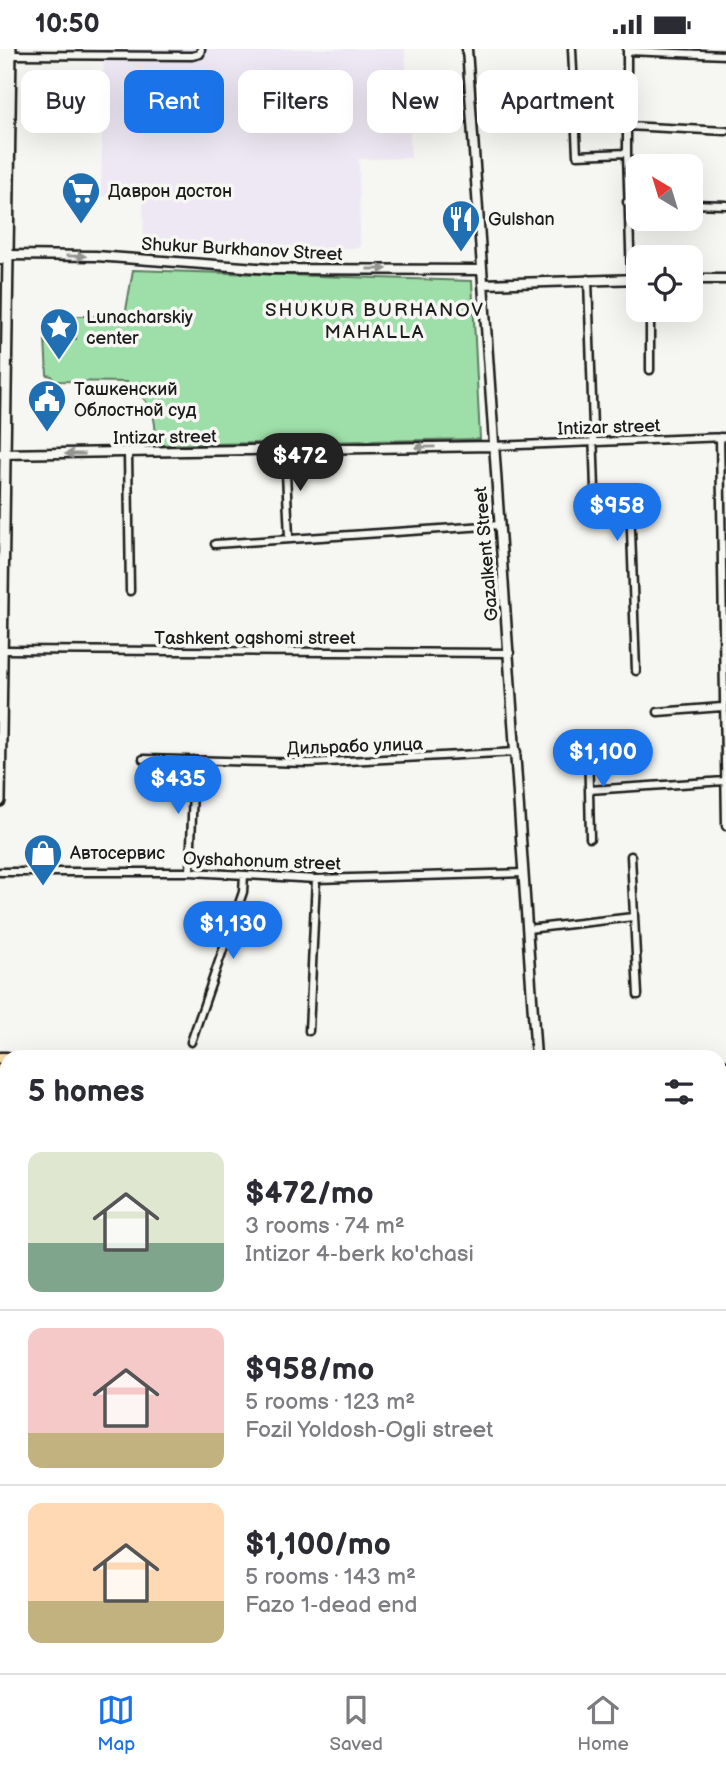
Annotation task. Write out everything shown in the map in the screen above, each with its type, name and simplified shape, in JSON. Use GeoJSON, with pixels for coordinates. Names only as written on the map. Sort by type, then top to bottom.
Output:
{"type":"FeatureCollection","features":[{"type":"Feature","properties":{"kind":"main road"},"geometry":{"type":"LineString","coordinates":[[0,801],[6,52]]}},
{"type":"Feature","properties":{"kind":"street"},"geometry":{"type":"LineString","coordinates":[[6,52],[192,56],[200,54],[201,49]]}},
{"type":"Feature","properties":{"kind":"street","name":"Gazalkent Street"},"geometry":{"type":"LineString","coordinates":[[467,49],[536,1050]]}},
{"type":"Feature","properties":{"kind":"street"},"geometry":{"type":"LineString","coordinates":[[572,49],[577,155],[627,153],[627,133]]}},
{"type":"Feature","properties":{"kind":"street"},"geometry":{"type":"LineString","coordinates":[[627,70],[627,50],[726,55]]}},
{"type":"Feature","properties":{"kind":"street"},"geometry":{"type":"LineString","coordinates":[[638,127],[726,131]]}},
{"type":"Feature","properties":{"kind":"street"},"geometry":{"type":"LineString","coordinates":[[704,204],[726,205]]}},
{"type":"Feature","properties":{"kind":"street","name":"Shukur Burkhanov Street"},"geometry":{"type":"LineString","coordinates":[[3,256],[96,256],[271,269],[482,270]]}},
{"type":"Feature","properties":{"kind":"street"},"geometry":{"type":"LineString","coordinates":[[588,279],[595,489],[597,492],[625,494],[630,502],[636,671]]}},
{"type":"Feature","properties":{"kind":"street"},"geometry":{"type":"LineString","coordinates":[[483,284],[626,279]]}},
{"type":"Feature","properties":{"kind":"street"},"geometry":{"type":"LineString","coordinates":[[703,279],[726,279]]}},
{"type":"Feature","properties":{"kind":"street"},"geometry":{"type":"LineString","coordinates":[[650,322],[650,370]]}},
{"type":"Feature","properties":{"kind":"street"},"geometry":{"type":"LineString","coordinates":[[723,437],[722,706],[726,826]]}},
{"type":"Feature","properties":{"kind":"street","name":"Intizar street"},"geometry":{"type":"LineString","coordinates":[[493,446],[723,437]]}},
{"type":"Feature","properties":{"kind":"street","name":"Intizаr street"},"geometry":{"type":"LineString","coordinates":[[3,454],[493,446]]}},
{"type":"Feature","properties":{"kind":"street"},"geometry":{"type":"LineString","coordinates":[[285,451],[289,537]]}},
{"type":"Feature","properties":{"kind":"street"},"geometry":{"type":"LineString","coordinates":[[128,453],[130,591]]}},
{"type":"Feature","properties":{"kind":"street"},"geometry":{"type":"LineString","coordinates":[[215,544],[500,525]]}},
{"type":"Feature","properties":{"kind":"street","name":"Tаshkent oqshomi street"},"geometry":{"type":"LineString","coordinates":[[1,650],[510,653]]}},
{"type":"Feature","properties":{"kind":"street"},"geometry":{"type":"LineString","coordinates":[[657,712],[722,706]]}},
{"type":"Feature","properties":{"kind":"street"},"geometry":{"type":"LineString","coordinates":[[588,741],[590,838]]}},
{"type":"Feature","properties":{"kind":"street","name":"Дильрабо улица"},"geometry":{"type":"LineString","coordinates":[[143,759],[309,763],[517,752]]}},
{"type":"Feature","properties":{"kind":"street"},"geometry":{"type":"LineString","coordinates":[[190,872],[194,760]]}},
{"type":"Feature","properties":{"kind":"street"},"geometry":{"type":"LineString","coordinates":[[589,790],[725,781]]}},
{"type":"Feature","properties":{"kind":"street"},"geometry":{"type":"LineString","coordinates":[[631,856],[638,995]]}},
{"type":"Feature","properties":{"kind":"street","name":"Oyshahonum street"},"geometry":{"type":"LineString","coordinates":[[0,871],[190,872],[316,879],[523,873]]}},
{"type":"Feature","properties":{"kind":"street"},"geometry":{"type":"LineString","coordinates":[[191,1042],[243,892],[244,875]]}},
{"type":"Feature","properties":{"kind":"street"},"geometry":{"type":"LineString","coordinates":[[309,1031],[316,879]]}},
{"type":"Feature","properties":{"kind":"street"},"geometry":{"type":"LineString","coordinates":[[528,929],[633,917]]}},
{"type":"Feature","properties":{"kind":"shaded area"},"geometry":{"type":"Polygon","coordinates":[[[104,49],[405,49],[406,70],[367,70],[367,133],[410,133],[411,158],[359,159],[360,248],[144,251],[143,196],[101,196],[102,133],[110,133],[110,70],[104,70],[104,49]]]}},
{"type":"Feature","properties":{"kind":"green space"},"geometry":{"type":"Polygon","coordinates":[[[133,270],[472,281],[480,439],[156,445],[151,409],[128,382],[54,381],[52,376],[47,375],[45,340],[76,339],[76,316],[125,316],[133,270]]]}},
{"type":"Feature","properties":{"kind":"place","name":"Даврон достон"},"geometry":{"type":"Point","coordinates":[81,225]}},
{"type":"Feature","properties":{"kind":"place","name":"Gulshan"},"geometry":{"type":"Point","coordinates":[461,253]}},
{"type":"Feature","properties":{"kind":"place","name":"Lunacharskiy center"},"geometry":{"type":"Point","coordinates":[59,361]}},
{"type":"Feature","properties":{"kind":"place","name":"Ташкенский Облостной суд"},"geometry":{"type":"Point","coordinates":[47,433]}},
{"type":"Feature","properties":{"kind":"place","name":"Автосервис"},"geometry":{"type":"Point","coordinates":[43,887]}},
{"type":"Feature","properties":{"kind":"district","name":"SHUKUR BURHANOV MAHALLA"},"geometry":{"type":"Point","coordinates":[375,320]}}]}
